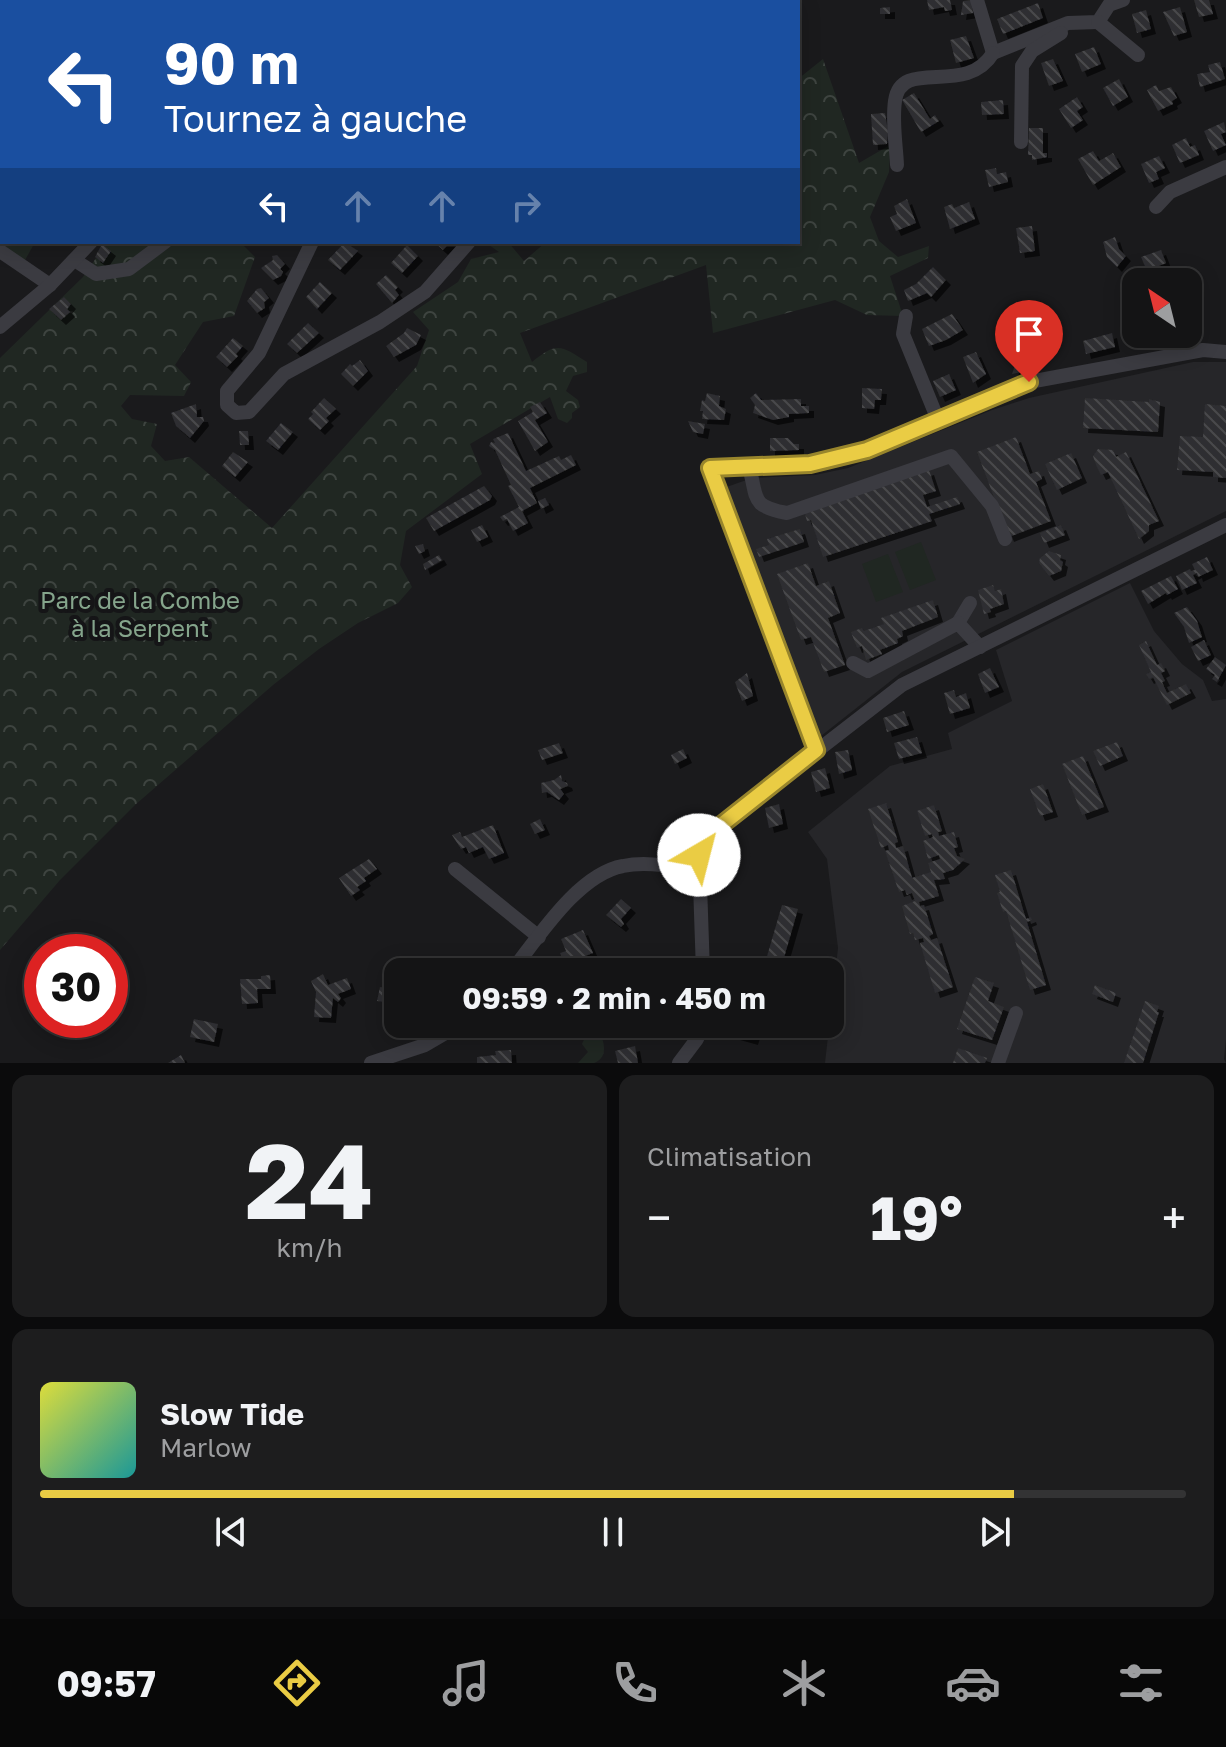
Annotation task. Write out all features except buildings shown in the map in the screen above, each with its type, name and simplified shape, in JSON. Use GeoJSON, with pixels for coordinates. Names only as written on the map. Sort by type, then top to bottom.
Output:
{"type":"FeatureCollection","features":[{"type":"Feature","properties":{"kind":"street"},"geometry":{"type":"LineString","coordinates":[[977,0],[993,53]]}},
{"type":"Feature","properties":{"kind":"street"},"geometry":{"type":"LineString","coordinates":[[1098,22],[1109,5],[1123,0]]}},
{"type":"Feature","properties":{"kind":"street"},"geometry":{"type":"LineString","coordinates":[[897,165],[895,98],[902,84],[915,77],[961,77],[987,63],[993,53],[1068,23],[1098,22],[1138,55]]}},
{"type":"Feature","properties":{"kind":"street"},"geometry":{"type":"LineString","coordinates":[[1021,142],[1022,66],[1032,51],[1065,30],[1068,23]]}},
{"type":"Feature","properties":{"kind":"street"},"geometry":{"type":"LineString","coordinates":[[1156,207],[1170,192],[1226,167]]}},
{"type":"Feature","properties":{"kind":"street"},"geometry":{"type":"LineString","coordinates":[[0,327],[76,261],[89,244]]}},
{"type":"Feature","properties":{"kind":"street"},"geometry":{"type":"LineString","coordinates":[[76,261],[96,274],[129,269],[162,244]]}},
{"type":"Feature","properties":{"kind":"street"},"geometry":{"type":"LineString","coordinates":[[311,244],[259,353],[227,391],[227,405],[236,413],[249,412],[284,374],[380,322],[425,292],[467,244]]}},
{"type":"Feature","properties":{"kind":"street"},"geometry":{"type":"LineString","coordinates":[[0,251],[50,285]]}},
{"type":"Feature","properties":{"kind":"street"},"geometry":{"type":"LineString","coordinates":[[906,316],[903,334],[938,420]]}},
{"type":"Feature","properties":{"kind":"street"},"geometry":{"type":"LineString","coordinates":[[816,750],[710,468],[810,464],[867,450],[1029,382],[1203,350],[1226,352]]}},
{"type":"Feature","properties":{"kind":"street"},"geometry":{"type":"LineString","coordinates":[[749,467],[757,500],[765,509],[787,513],[951,456],[992,506],[1005,539]]}},
{"type":"Feature","properties":{"kind":"street"},"geometry":{"type":"LineString","coordinates":[[702,958],[699,870],[701,843],[706,837],[902,685],[1226,525]]}},
{"type":"Feature","properties":{"kind":"street"},"geometry":{"type":"LineString","coordinates":[[853,663],[868,671],[958,623],[970,603]]}},
{"type":"Feature","properties":{"kind":"street"},"geometry":{"type":"LineString","coordinates":[[958,623],[980,647]]}},
{"type":"Feature","properties":{"kind":"street"},"geometry":{"type":"LineString","coordinates":[[522,958],[579,890],[601,873],[636,864],[699,870]]}},
{"type":"Feature","properties":{"kind":"street"},"geometry":{"type":"LineString","coordinates":[[455,869],[539,937]]}},
{"type":"Feature","properties":{"kind":"street"},"geometry":{"type":"LineString","coordinates":[[998,1063],[1016,1013]]}},
{"type":"Feature","properties":{"kind":"street"},"geometry":{"type":"LineString","coordinates":[[371,1063],[437,1038]]}},
{"type":"Feature","properties":{"kind":"street"},"geometry":{"type":"LineString","coordinates":[[679,1063],[697,1038]]}},
{"type":"Feature","properties":{"kind":"shaded area"},"geometry":{"type":"Polygon","coordinates":[[[1193,362],[1226,362],[1226,511],[902,672],[821,736],[812,734],[721,489],[752,478],[815,475],[848,468],[1029,398],[1193,362]]]}},
{"type":"Feature","properties":{"kind":"shaded area"},"geometry":{"type":"Polygon","coordinates":[[[1130,583],[1154,631],[1182,664],[1203,680],[1212,701],[1226,699],[1226,1063],[825,1063],[828,1038],[844,1038],[844,958],[837,958],[827,859],[808,832],[890,766],[952,749],[948,733],[1012,701],[996,650],[1130,583]]]}},
{"type":"Feature","properties":{"kind":"green space","name":"Parc de la Combe à la Serpent"},"geometry":{"type":"Polygon","coordinates":[[[823,59],[859,163],[890,145],[889,172],[870,217],[879,241],[898,257],[929,246],[928,258],[890,276],[903,316],[867,315],[835,300],[713,333],[706,265],[520,333],[532,362],[548,351],[560,348],[587,362],[587,372],[573,376],[566,391],[578,400],[580,407],[572,413],[572,418],[567,423],[558,419],[550,397],[470,444],[482,474],[406,531],[400,565],[412,587],[398,603],[358,623],[319,649],[135,805],[60,880],[0,950],[0,358],[83,277],[106,244],[242,244],[255,257],[234,316],[203,322],[175,365],[191,382],[184,396],[130,395],[121,406],[132,419],[157,424],[151,446],[165,461],[189,457],[272,528],[417,366],[429,330],[413,312],[458,282],[471,259],[499,252],[488,244],[510,244],[524,261],[544,244],[800,244],[800,77],[823,59]]]}},
{"type":"Feature","properties":{"kind":"green space"},"geometry":{"type":"Polygon","coordinates":[[[0,244],[34,244],[24,262],[0,244]]]}},
{"type":"Feature","properties":{"kind":"green space"},"geometry":{"type":"Polygon","coordinates":[[[921,542],[936,580],[910,590],[895,552],[921,542]]]}},
{"type":"Feature","properties":{"kind":"green space"},"geometry":{"type":"Polygon","coordinates":[[[888,554],[903,592],[876,602],[862,564],[888,554]]]}},
{"type":"Feature","properties":{"kind":"green space"},"geometry":{"type":"Polygon","coordinates":[[[585,1038],[602,1038],[603,1055],[594,1063],[578,1063],[588,1052],[582,1044],[585,1038]]]}},
{"type":"Feature","properties":{"kind":"route"},"geometry":{"type":"LineString","coordinates":[[699,855],[701,843],[706,837],[816,750],[710,468],[810,464],[867,450],[1029,382]]}}]}
